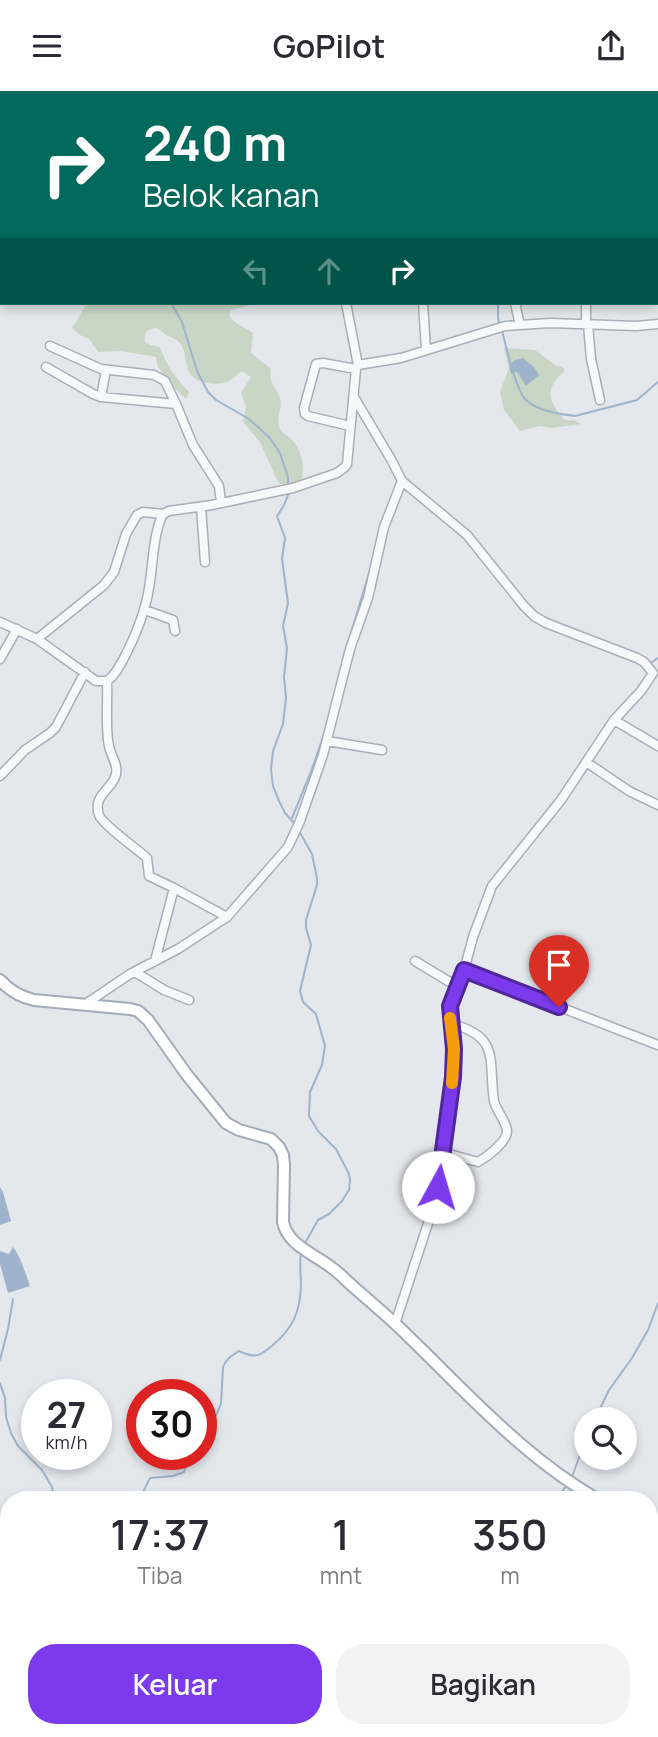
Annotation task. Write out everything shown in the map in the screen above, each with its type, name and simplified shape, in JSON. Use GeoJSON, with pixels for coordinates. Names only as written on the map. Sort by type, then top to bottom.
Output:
{"type":"FeatureCollection","features":[{"type":"Feature","properties":{"kind":"main road"},"geometry":{"type":"LineString","coordinates":[[2,987],[34,1000],[138,1011],[148,1020],[187,1075],[226,1123],[275,1142],[283,1155],[284,1225],[296,1243],[332,1267],[529,1451],[584,1491]]}},
{"type":"Feature","properties":{"kind":"street"},"geometry":{"type":"LineString","coordinates":[[37,639],[104,585],[114,572],[126,534],[137,515],[144,512],[163,513],[201,507],[293,488],[337,473],[345,467],[357,367],[346,305]]}},
{"type":"Feature","properties":{"kind":"street"},"geometry":{"type":"LineString","coordinates":[[423,305],[426,351]]}},
{"type":"Feature","properties":{"kind":"street"},"geometry":{"type":"LineString","coordinates":[[515,305],[520,325]]}},
{"type":"Feature","properties":{"kind":"street"},"geometry":{"type":"LineString","coordinates":[[586,305],[591,359],[600,400]]}},
{"type":"Feature","properties":{"kind":"street"},"geometry":{"type":"LineString","coordinates":[[350,426],[305,414],[304,408],[316,364],[357,367],[401,358],[505,326],[658,324]]}},
{"type":"Feature","properties":{"kind":"street"},"geometry":{"type":"LineString","coordinates":[[50,346],[106,370],[154,375],[165,381],[193,445],[219,486],[221,502]]}},
{"type":"Feature","properties":{"kind":"street"},"geometry":{"type":"LineString","coordinates":[[46,367],[101,397],[176,404]]}},
{"type":"Feature","properties":{"kind":"street"},"geometry":{"type":"LineString","coordinates":[[101,397],[106,370]]}},
{"type":"Feature","properties":{"kind":"street"},"geometry":{"type":"LineString","coordinates":[[354,397],[402,481],[467,535],[503,582],[534,616],[545,623],[631,655],[651,670],[641,691],[614,720],[561,800],[492,886],[450,1006],[454,1049],[453,1077],[434,1208],[395,1324]]}},
{"type":"Feature","properties":{"kind":"street"},"geometry":{"type":"LineString","coordinates":[[84,1005],[227,917],[288,847],[300,821],[327,741],[350,649],[368,598],[384,527],[402,481]]}},
{"type":"Feature","properties":{"kind":"street"},"geometry":{"type":"LineString","coordinates":[[201,507],[205,562]]}},
{"type":"Feature","properties":{"kind":"street"},"geometry":{"type":"LineString","coordinates":[[0,622],[37,639],[96,681],[107,681],[114,675],[142,620],[157,527],[163,513]]}},
{"type":"Feature","properties":{"kind":"street"},"geometry":{"type":"LineString","coordinates":[[145,610],[173,620],[176,631]]}},
{"type":"Feature","properties":{"kind":"street"},"geometry":{"type":"LineString","coordinates":[[0,659],[17,629]]}},
{"type":"Feature","properties":{"kind":"street"},"geometry":{"type":"LineString","coordinates":[[0,776],[24,750],[56,727],[85,673]]}},
{"type":"Feature","properties":{"kind":"street"},"geometry":{"type":"LineString","coordinates":[[107,681],[108,743],[117,769],[112,785],[99,798],[99,815],[105,825],[147,858],[150,877],[227,917]]}},
{"type":"Feature","properties":{"kind":"street"},"geometry":{"type":"LineString","coordinates":[[614,720],[658,746]]}},
{"type":"Feature","properties":{"kind":"street"},"geometry":{"type":"LineString","coordinates":[[327,741],[382,750]]}},
{"type":"Feature","properties":{"kind":"street"},"geometry":{"type":"LineString","coordinates":[[586,762],[629,791],[658,805]]}},
{"type":"Feature","properties":{"kind":"street"},"geometry":{"type":"LineString","coordinates":[[155,961],[174,888]]}},
{"type":"Feature","properties":{"kind":"street"},"geometry":{"type":"LineString","coordinates":[[415,961],[458,987]]}},
{"type":"Feature","properties":{"kind":"street"},"geometry":{"type":"LineString","coordinates":[[464,970],[658,1045]]}},
{"type":"Feature","properties":{"kind":"street"},"geometry":{"type":"LineString","coordinates":[[135,972],[164,990],[189,1000]]}},
{"type":"Feature","properties":{"kind":"street"},"geometry":{"type":"LineString","coordinates":[[442,1152],[478,1161],[494,1151],[507,1130],[494,1102],[490,1058],[485,1042],[471,1030],[451,1024]]}},
{"type":"Feature","properties":{"kind":"green space"},"geometry":{"type":"Polygon","coordinates":[[[86,305],[250,305],[231,310],[229,315],[236,323],[253,333],[251,353],[270,368],[272,382],[281,403],[279,427],[299,451],[302,479],[292,484],[280,484],[260,442],[243,422],[246,406],[241,393],[251,377],[242,371],[229,381],[216,384],[196,379],[188,369],[184,350],[179,342],[158,328],[149,330],[145,334],[145,342],[160,347],[172,371],[189,392],[186,399],[158,367],[156,357],[120,351],[98,352],[89,339],[72,328],[86,305]]]}},
{"type":"Feature","properties":{"kind":"green space"},"geometry":{"type":"Polygon","coordinates":[[[504,348],[535,350],[555,365],[564,368],[564,372],[553,384],[552,402],[565,420],[574,420],[581,424],[553,428],[540,426],[520,431],[504,410],[500,392],[509,368],[504,348]]]}},
{"type":"Feature","properties":{"kind":"water"},"geometry":{"type":"Polygon","coordinates":[[[523,358],[539,375],[526,386],[517,372],[511,374],[509,365],[523,358]]]}},
{"type":"Feature","properties":{"kind":"water"},"geometry":{"type":"Polygon","coordinates":[[[0,1187],[11,1221],[0,1225],[0,1187]]]}},
{"type":"Feature","properties":{"kind":"water"},"geometry":{"type":"Polygon","coordinates":[[[13,1247],[30,1286],[8,1293],[0,1264],[0,1251],[9,1254],[13,1247]]]}},
{"type":"Feature","properties":{"kind":"waterway"},"geometry":{"type":"LineString","coordinates":[[172,305],[182,322],[197,371],[208,392],[216,400],[249,419],[270,438],[280,453],[288,485]]}},
{"type":"Feature","properties":{"kind":"waterway"},"geometry":{"type":"LineString","coordinates":[[498,305],[500,326]]}},
{"type":"Feature","properties":{"kind":"waterway"},"geometry":{"type":"LineString","coordinates":[[502,331],[511,366]]}},
{"type":"Feature","properties":{"kind":"waterway"},"geometry":{"type":"LineString","coordinates":[[513,372],[521,393],[529,403],[548,411],[575,416],[637,400],[658,382]]}},
{"type":"Feature","properties":{"kind":"waterway"},"geometry":{"type":"LineString","coordinates":[[394,492],[396,477]]}},
{"type":"Feature","properties":{"kind":"waterway"},"geometry":{"type":"LineString","coordinates":[[404,489],[412,494]]}},
{"type":"Feature","properties":{"kind":"waterway"},"geometry":{"type":"LineString","coordinates":[[288,494],[277,516],[285,538],[282,559],[288,603],[283,626],[287,648],[284,677],[286,698],[283,724],[273,751],[271,769],[273,786],[279,801],[294,823]]}},
{"type":"Feature","properties":{"kind":"waterway"},"geometry":{"type":"LineString","coordinates":[[375,551],[380,530]]}},
{"type":"Feature","properties":{"kind":"waterway"},"geometry":{"type":"LineString","coordinates":[[343,659],[370,570]]}},
{"type":"Feature","properties":{"kind":"waterway"},"geometry":{"type":"LineString","coordinates":[[649,664],[658,658]]}},
{"type":"Feature","properties":{"kind":"waterway"},"geometry":{"type":"LineString","coordinates":[[292,818],[327,725]]}},
{"type":"Feature","properties":{"kind":"waterway"},"geometry":{"type":"LineString","coordinates":[[299,831],[312,854],[317,878],[306,920],[311,945],[300,991],[303,1002],[316,1014],[325,1046],[322,1065],[310,1092],[309,1116],[318,1131],[336,1149],[350,1180],[349,1190],[342,1201],[329,1214],[318,1220],[304,1245]]}},
{"type":"Feature","properties":{"kind":"waterway"},"geometry":{"type":"LineString","coordinates":[[217,1413],[221,1404],[223,1367],[227,1360],[239,1351],[254,1356],[265,1352],[280,1339],[294,1319],[301,1286],[301,1253]]}},
{"type":"Feature","properties":{"kind":"waterway"},"geometry":{"type":"LineString","coordinates":[[0,1360],[13,1299]]}},
{"type":"Feature","properties":{"kind":"waterway"},"geometry":{"type":"LineString","coordinates":[[601,1407],[648,1330],[658,1303]]}},
{"type":"Feature","properties":{"kind":"waterway"},"geometry":{"type":"LineString","coordinates":[[0,1383],[11,1433],[18,1446],[42,1470],[53,1491]]}},
{"type":"Feature","properties":{"kind":"waterway"},"geometry":{"type":"LineString","coordinates":[[144,1491],[150,1478],[173,1476],[185,1470]]}},
{"type":"Feature","properties":{"kind":"waterway"},"geometry":{"type":"LineString","coordinates":[[572,1477],[575,1470]]}},
{"type":"Feature","properties":{"kind":"waterway"},"geometry":{"type":"LineString","coordinates":[[562,1491],[568,1484]]}},
{"type":"Feature","properties":{"kind":"slow traffic"},"geometry":{"type":"LineString","coordinates":[[450,1018],[454,1049],[452,1083]]}},
{"type":"Feature","properties":{"kind":"route"},"geometry":{"type":"LineString","coordinates":[[438,1187],[453,1077],[454,1049],[449,1011],[464,970],[559,1007]]}}]}
